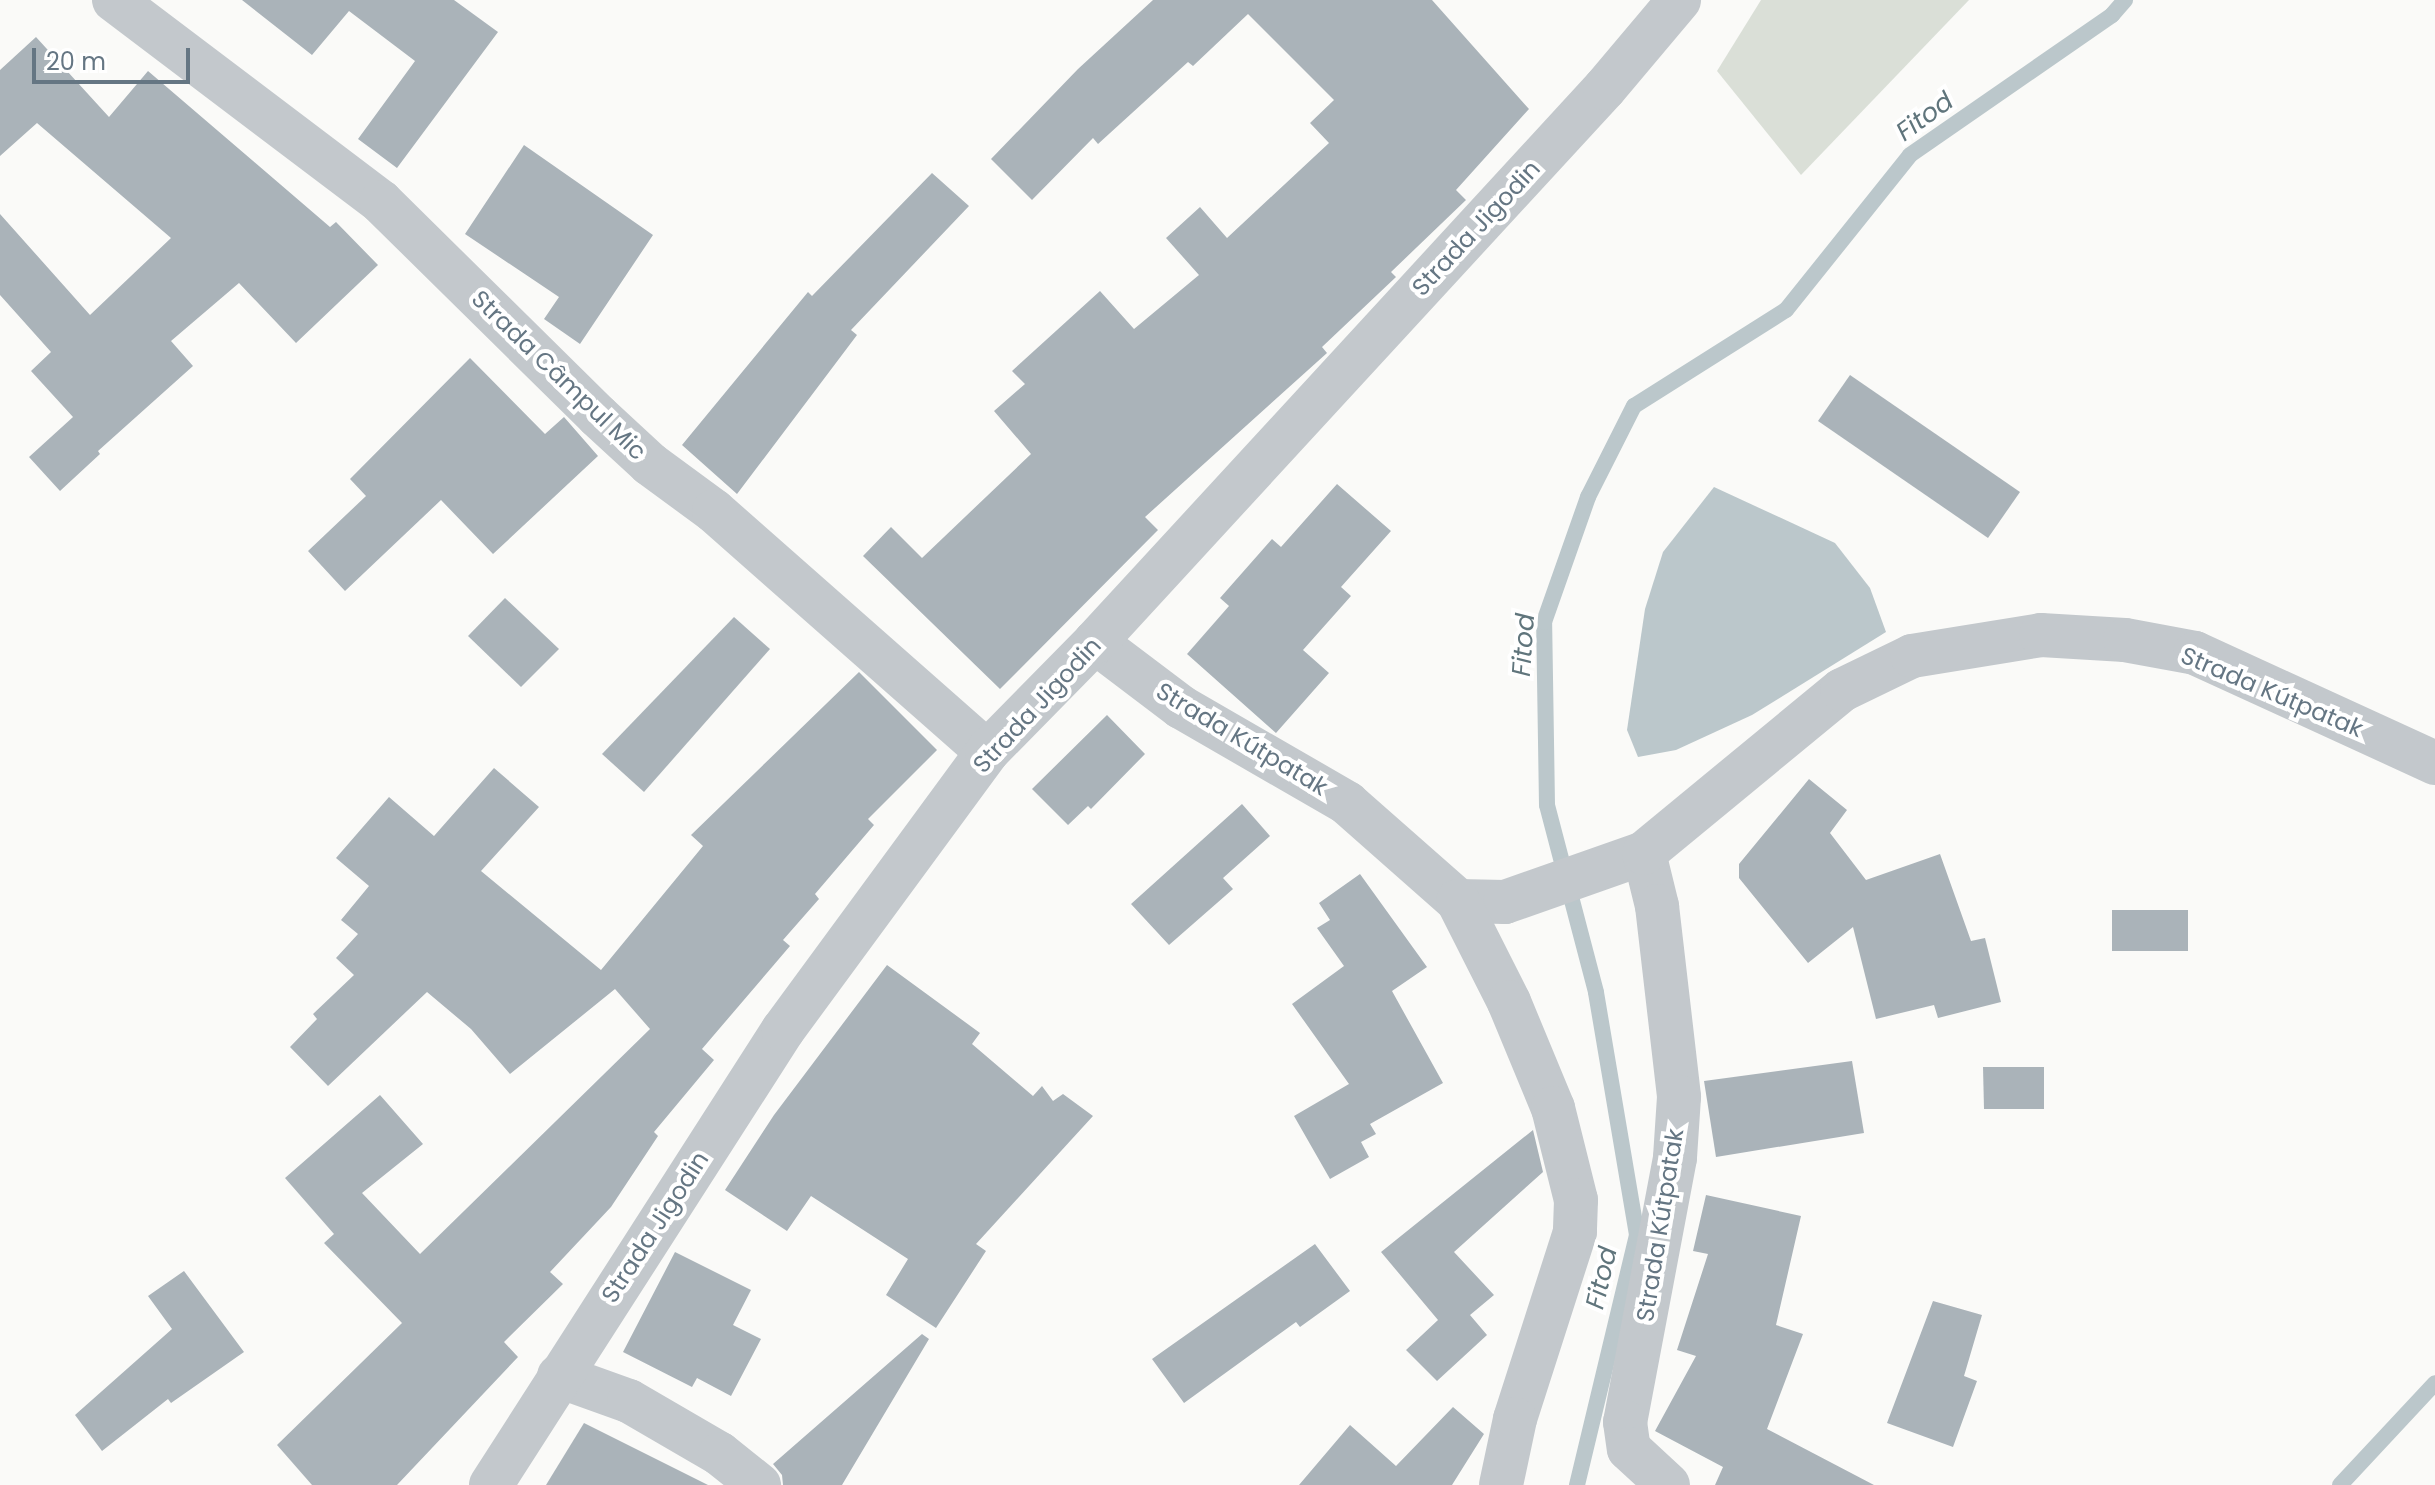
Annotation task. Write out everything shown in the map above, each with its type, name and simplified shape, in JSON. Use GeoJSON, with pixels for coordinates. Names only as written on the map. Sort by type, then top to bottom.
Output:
{"type":"FeatureCollection","features":[{"type":"Feature","properties":{"kind":"street","name":"Strada Jigodin"},"geometry":{"type":"LineString","coordinates":[[491,1485],[783,1030],[987,752],[1095,642],[1605,88],[1679,0]]}},
{"type":"Feature","properties":{"kind":"street","name":"Strada Câmpul Mic"},"geometry":{"type":"LineString","coordinates":[[122,2],[381,202],[650,464],[714,511],[987,752]]}},
{"type":"Feature","properties":{"kind":"street","name":"Strada Kútpatak"},"geometry":{"type":"LineString","coordinates":[[1458,901],[1505,902],[1631,859],[1842,690],[1912,656],[2041,635],[2125,640],[2195,653],[2435,763]]}},
{"type":"Feature","properties":{"kind":"street","name":"Strada Kútpatak"},"geometry":{"type":"LineString","coordinates":[[1095,642],[1181,707],[1347,803],[1458,901],[1509,1002],[1553,1108],[1576,1200],[1575,1232],[1515,1419],[1501,1485]]}},
{"type":"Feature","properties":{"kind":"street","name":"Strada Kútpatak"},"geometry":{"type":"LineString","coordinates":[[1631,859],[1657,906],[1679,1097],[1675,1158],[1625,1422],[1629,1449],[1668,1485]]}},
{"type":"Feature","properties":{"kind":"street"},"geometry":{"type":"LineString","coordinates":[[559,1376],[629,1401],[720,1454],[759,1485]]}},
{"type":"Feature","properties":{"kind":"shaded area"},"geometry":{"type":"Polygon","coordinates":[[[1761,0],[1969,0],[1801,175],[1717,71],[1761,0]]]}},
{"type":"Feature","properties":{"kind":"shaded area"},"geometry":{"type":"Polygon","coordinates":[[[1714,487],[1835,543],[1870,588],[1886,632],[1752,715],[1676,750],[1638,757],[1627,730],[1645,609],[1663,552],[1714,487]]]}},
{"type":"Feature","properties":{"kind":"building"},"geometry":{"type":"Polygon","coordinates":[[[242,0],[454,0],[498,32],[397,168],[358,139],[415,61],[349,11],[312,55],[242,0]]]}},
{"type":"Feature","properties":{"kind":"building"},"geometry":{"type":"Polygon","coordinates":[[[1153,0],[1432,0],[1529,109],[1456,190],[1466,200],[1391,272],[1396,277],[1322,347],[1327,353],[1145,517],[1158,530],[1000,689],[863,556],[891,527],[922,558],[1031,454],[994,411],[1025,384],[1012,371],[1100,291],[1134,329],[1199,275],[1166,238],[1200,207],[1227,238],[1329,143],[1310,123],[1334,100],[1248,14],[1193,66],[1188,62],[1098,144],[1093,138],[1032,200],[991,159],[1078,69],[1153,0]]]}},
{"type":"Feature","properties":{"kind":"building"},"geometry":{"type":"Polygon","coordinates":[[[36,37],[109,117],[148,71],[330,227],[336,222],[378,265],[296,343],[239,283],[171,341],[193,366],[98,451],[100,454],[60,491],[29,457],[73,417],[31,371],[51,352],[0,295],[0,214],[90,315],[171,238],[37,123],[0,156],[0,70],[36,37]]]}},
{"type":"Feature","properties":{"kind":"building"},"geometry":{"type":"Polygon","coordinates":[[[524,145],[653,235],[580,344],[544,319],[559,297],[465,234],[524,145]]]}},
{"type":"Feature","properties":{"kind":"building"},"geometry":{"type":"Polygon","coordinates":[[[932,173],[969,206],[851,330],[857,335],[737,494],[682,445],[808,292],[812,296],[932,173]]]}},
{"type":"Feature","properties":{"kind":"building"},"geometry":{"type":"Polygon","coordinates":[[[470,358],[545,434],[564,417],[598,456],[493,554],[441,500],[345,591],[308,551],[366,496],[350,479],[470,358]]]}},
{"type":"Feature","properties":{"kind":"building"},"geometry":{"type":"Polygon","coordinates":[[[1850,375],[2020,492],[1988,538],[1818,421],[1850,375]]]}},
{"type":"Feature","properties":{"kind":"building"},"geometry":{"type":"Polygon","coordinates":[[[1337,484],[1391,531],[1341,587],[1351,596],[1303,650],[1329,673],[1276,733],[1187,654],[1229,606],[1220,598],[1272,539],[1281,547],[1337,484]]]}},
{"type":"Feature","properties":{"kind":"building"},"geometry":{"type":"Polygon","coordinates":[[[505,598],[559,649],[521,687],[468,636],[505,598]]]}},
{"type":"Feature","properties":{"kind":"building"},"geometry":{"type":"Polygon","coordinates":[[[734,617],[770,649],[644,792],[602,754],[734,617]]]}},
{"type":"Feature","properties":{"kind":"building"},"geometry":{"type":"Polygon","coordinates":[[[859,672],[937,750],[868,819],[874,825],[815,894],[819,899],[783,940],[790,946],[702,1049],[714,1060],[654,1132],[658,1136],[611,1207],[550,1272],[563,1284],[504,1342],[518,1357],[397,1485],[312,1485],[277,1445],[402,1323],[324,1243],[334,1234],[285,1178],[380,1095],[423,1144],[362,1193],[420,1254],[650,1029],[615,989],[510,1074],[471,1029],[427,992],[328,1086],[290,1047],[317,1019],[313,1014],[354,975],[336,958],[358,934],[341,920],[369,886],[336,858],[389,797],[434,836],[494,768],[539,807],[481,871],[601,970],[703,846],[691,835],[859,672]]]}},
{"type":"Feature","properties":{"kind":"building"},"geometry":{"type":"Polygon","coordinates":[[[1107,715],[1145,754],[1091,809],[1088,806],[1068,825],[1032,789],[1107,715]]]}},
{"type":"Feature","properties":{"kind":"building"},"geometry":{"type":"Polygon","coordinates":[[[1809,779],[1847,810],[1830,833],[1866,880],[1940,854],[1971,941],[1985,938],[2001,1002],[1938,1018],[1934,1005],[1876,1019],[1853,927],[1808,963],[1739,878],[1739,864],[1809,779]]]}},
{"type":"Feature","properties":{"kind":"building"},"geometry":{"type":"Polygon","coordinates":[[[1242,804],[1270,836],[1223,878],[1233,889],[1169,945],[1131,904],[1242,804]]]}},
{"type":"Feature","properties":{"kind":"building"},"geometry":{"type":"Polygon","coordinates":[[[1360,874],[1427,967],[1392,991],[1443,1083],[1370,1124],[1376,1134],[1361,1142],[1369,1157],[1330,1179],[1294,1116],[1349,1084],[1292,1004],[1344,966],[1317,928],[1330,920],[1319,903],[1360,874]]]}},
{"type":"Feature","properties":{"kind":"building"},"geometry":{"type":"Polygon","coordinates":[[[2112,910],[2188,910],[2188,951],[2112,951],[2112,910]]]}},
{"type":"Feature","properties":{"kind":"building"},"geometry":{"type":"Polygon","coordinates":[[[887,965],[980,1033],[972,1044],[1033,1096],[1042,1086],[1053,1101],[1063,1094],[1093,1116],[976,1244],[986,1251],[936,1328],[886,1295],[908,1259],[811,1196],[787,1231],[725,1190],[774,1115],[887,965]]]}},
{"type":"Feature","properties":{"kind":"building"},"geometry":{"type":"Polygon","coordinates":[[[1852,1061],[1864,1133],[1716,1157],[1704,1081],[1852,1061]]]}},
{"type":"Feature","properties":{"kind":"building"},"geometry":{"type":"Polygon","coordinates":[[[1983,1067],[2044,1067],[2044,1109],[1984,1109],[1983,1067]]]}},
{"type":"Feature","properties":{"kind":"building"},"geometry":{"type":"Polygon","coordinates":[[[1533,1130],[1543,1172],[1454,1252],[1494,1295],[1470,1315],[1487,1335],[1437,1381],[1406,1350],[1438,1320],[1381,1252],[1533,1130]]]}},
{"type":"Feature","properties":{"kind":"building"},"geometry":{"type":"Polygon","coordinates":[[[1706,1195],[1801,1216],[1776,1325],[1803,1334],[1767,1429],[1874,1485],[1715,1485],[1723,1467],[1655,1431],[1696,1356],[1677,1350],[1708,1254],[1693,1251],[1706,1195]]]}},
{"type":"Feature","properties":{"kind":"building"},"geometry":{"type":"Polygon","coordinates":[[[1315,1244],[1350,1291],[1300,1327],[1296,1322],[1184,1403],[1152,1359],[1315,1244]]]}},
{"type":"Feature","properties":{"kind":"building"},"geometry":{"type":"Polygon","coordinates":[[[675,1252],[751,1290],[733,1325],[761,1339],[731,1396],[697,1378],[692,1387],[623,1352],[675,1252]]]}},
{"type":"Feature","properties":{"kind":"building"},"geometry":{"type":"Polygon","coordinates":[[[184,1271],[244,1352],[171,1403],[168,1399],[102,1451],[75,1415],[172,1329],[148,1296],[184,1271]]]}},
{"type":"Feature","properties":{"kind":"building"},"geometry":{"type":"Polygon","coordinates":[[[1933,1301],[1982,1315],[1964,1376],[1977,1381],[1953,1447],[1887,1423],[1933,1301]]]}},
{"type":"Feature","properties":{"kind":"building"},"geometry":{"type":"Polygon","coordinates":[[[922,1334],[929,1339],[842,1485],[783,1485],[782,1475],[773,1464],[922,1334]]]}},
{"type":"Feature","properties":{"kind":"building"},"geometry":{"type":"Polygon","coordinates":[[[1453,1407],[1484,1434],[1452,1485],[1299,1485],[1350,1425],[1396,1466],[1453,1407]]]}},
{"type":"Feature","properties":{"kind":"building"},"geometry":{"type":"Polygon","coordinates":[[[584,1423],[708,1485],[546,1485],[584,1423]]]}},
{"type":"Feature","properties":{"kind":"waterway","name":"Fitod"},"geometry":{"type":"LineString","coordinates":[[1577,1485],[1637,1235],[1596,992],[1547,805],[1544,622],[1588,497],[1634,406],[1786,310],[1910,155],[2112,15],[2125,0]]}},
{"type":"Feature","properties":{"kind":"waterway"},"geometry":{"type":"LineString","coordinates":[[2340,1485],[2435,1383]]}}]}
